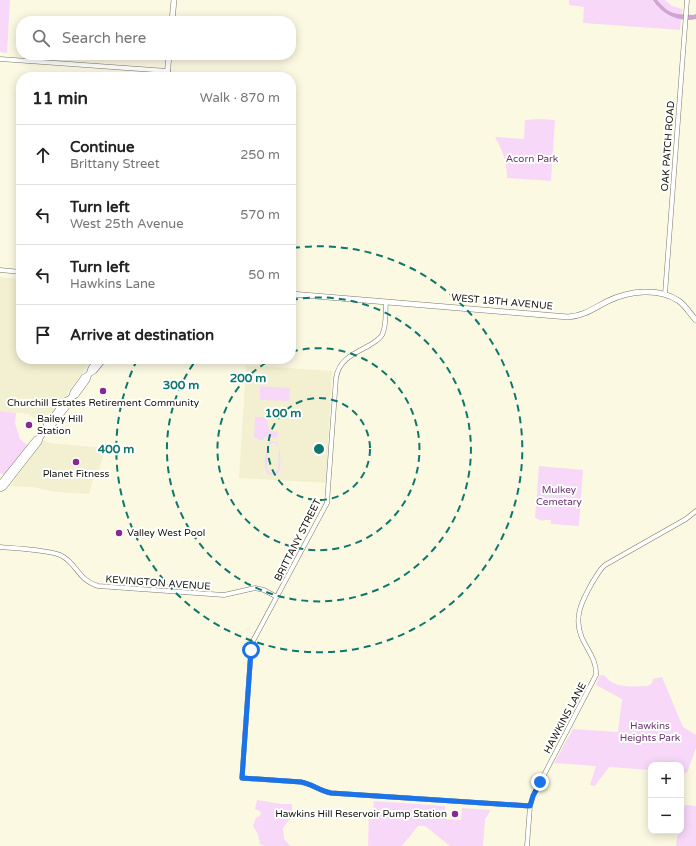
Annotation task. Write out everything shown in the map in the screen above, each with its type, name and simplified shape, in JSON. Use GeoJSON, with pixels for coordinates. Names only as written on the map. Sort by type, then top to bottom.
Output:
{"type":"FeatureCollection","features":[{"type":"Feature","properties":{"kind":"main road"},"geometry":{"type":"LineString","coordinates":[[172,16],[174,0]]}},
{"type":"Feature","properties":{"kind":"main road"},"geometry":{"type":"LineString","coordinates":[[168,72],[169,60]]}},
{"type":"Feature","properties":{"kind":"main road","name":"WEST 18TH AVENUE"},"geometry":{"type":"LineString","coordinates":[[296,294],[568,317],[586,313],[612,299],[646,292],[665,294],[680,302],[696,320]]}},
{"type":"Feature","properties":{"kind":"main road"},"geometry":{"type":"LineString","coordinates":[[90,374],[91,368],[94,364]]}},
{"type":"Feature","properties":{"kind":"main road"},"geometry":{"type":"LineString","coordinates":[[0,489],[4,487],[39,442],[46,429],[46,425],[65,401],[71,399],[74,390],[84,377],[94,372],[100,364]]}},
{"type":"Feature","properties":{"kind":"main road"},"geometry":{"type":"LineString","coordinates":[[0,484],[36,439],[40,438]]}},
{"type":"Feature","properties":{"kind":"main road"},"geometry":{"type":"LineString","coordinates":[[19,460],[20,466]]}},
{"type":"Feature","properties":{"kind":"street","name":"OAK PATCH ROAD"},"geometry":{"type":"LineString","coordinates":[[665,294],[688,0]]}},
{"type":"Feature","properties":{"kind":"street"},"geometry":{"type":"LineString","coordinates":[[0,59],[146,72]]}},
{"type":"Feature","properties":{"kind":"street"},"geometry":{"type":"LineString","coordinates":[[0,270],[16,272]]}},
{"type":"Feature","properties":{"kind":"street","name":"BRITTANY STREET"},"geometry":{"type":"LineString","coordinates":[[386,302],[384,329],[381,336],[376,341],[348,358],[340,365],[337,372],[328,501],[277,596],[254,641],[251,650],[242,778],[308,783],[319,790],[331,793],[530,806]]}},
{"type":"Feature","properties":{"kind":"street","name":"HAWKINS LANE"},"geometry":{"type":"LineString","coordinates":[[527,846],[530,806],[535,790],[596,676],[595,665],[582,638],[578,624],[579,609],[587,593],[605,565],[696,512]]}},
{"type":"Feature","properties":{"kind":"street","name":"KEVINGTON AVENUE"},"geometry":{"type":"LineString","coordinates":[[0,547],[56,553],[66,559],[85,580],[98,586],[224,595],[255,588],[277,596]]}},
{"type":"Feature","properties":{"kind":"shaded area"},"geometry":{"type":"Polygon","coordinates":[[[653,0],[657,0],[665,9],[672,13],[686,15],[696,14],[696,19],[683,20],[672,16],[661,9],[653,0]]]}},
{"type":"Feature","properties":{"kind":"shaded area"},"geometry":{"type":"Polygon","coordinates":[[[0,277],[16,279],[16,364],[89,364],[43,425],[29,414],[0,411],[0,277]]]}},
{"type":"Feature","properties":{"kind":"shaded area"},"geometry":{"type":"Polygon","coordinates":[[[246,365],[332,371],[326,483],[239,478],[246,365]]]}},
{"type":"Feature","properties":{"kind":"shaded area"},"geometry":{"type":"Polygon","coordinates":[[[44,440],[50,443],[105,448],[99,470],[92,482],[89,494],[56,492],[32,487],[10,486],[44,440]]]}},
{"type":"Feature","properties":{"kind":"green space"},"geometry":{"type":"Polygon","coordinates":[[[0,0],[10,0],[7,53],[0,52],[0,0]]]}},
{"type":"Feature","properties":{"kind":"green space"},"geometry":{"type":"Polygon","coordinates":[[[569,0],[665,0],[672,6],[682,9],[680,30],[583,23],[584,7],[569,5],[569,0]]]}},
{"type":"Feature","properties":{"kind":"green space","name":"Acorn Park"},"geometry":{"type":"Polygon","coordinates":[[[525,120],[555,120],[551,181],[507,178],[504,157],[495,137],[524,139],[525,120]]]}},
{"type":"Feature","properties":{"kind":"green space"},"geometry":{"type":"Polygon","coordinates":[[[260,386],[290,388],[289,401],[260,400],[260,386]]]}},
{"type":"Feature","properties":{"kind":"green space"},"geometry":{"type":"Polygon","coordinates":[[[0,411],[16,413],[15,423],[20,439],[28,446],[4,475],[0,473],[0,411]]]}},
{"type":"Feature","properties":{"kind":"green space"},"geometry":{"type":"Polygon","coordinates":[[[255,417],[267,417],[268,427],[271,431],[278,432],[277,438],[265,437],[262,441],[254,437],[255,417]]]}},
{"type":"Feature","properties":{"kind":"green space"},"geometry":{"type":"Polygon","coordinates":[[[270,441],[277,442],[279,446],[276,443],[272,443],[268,447],[267,468],[269,472],[273,474],[278,470],[279,448],[279,472],[273,475],[268,474],[266,471],[265,457],[268,444],[270,441]]]}},
{"type":"Feature","properties":{"kind":"green space","name":"Mulkey Cemetary"},"geometry":{"type":"Polygon","coordinates":[[[539,466],[583,470],[579,526],[551,524],[551,520],[543,521],[535,518],[539,466]]]}},
{"type":"Feature","properties":{"kind":"green space","name":"Hawkins Heights Park"},"geometry":{"type":"Polygon","coordinates":[[[603,675],[613,683],[622,686],[648,686],[652,683],[653,679],[662,677],[683,727],[696,735],[696,748],[687,773],[684,772],[684,762],[648,762],[648,770],[609,767],[595,786],[590,785],[596,766],[554,763],[573,729],[618,732],[622,699],[596,685],[599,676],[603,675]]]}},
{"type":"Feature","properties":{"kind":"green space"},"geometry":{"type":"Polygon","coordinates":[[[257,800],[281,804],[292,804],[292,816],[283,828],[284,839],[290,846],[264,846],[260,844],[258,834],[253,826],[256,818],[261,815],[260,811],[255,809],[257,800]]]}},
{"type":"Feature","properties":{"kind":"green space"},"geometry":{"type":"Polygon","coordinates":[[[374,801],[445,806],[446,819],[461,820],[462,808],[490,810],[485,819],[483,846],[450,846],[425,826],[418,826],[402,846],[368,846],[369,814],[373,811],[374,801]]]}},
{"type":"Feature","properties":{"kind":"green space"},"geometry":{"type":"Polygon","coordinates":[[[685,805],[696,806],[696,846],[676,846],[678,834],[684,834],[685,805]]]}},
{"type":"Feature","properties":{"kind":"place","name":"Churchill Estates Retirement Community"},"geometry":{"type":"Point","coordinates":[103,391]}},
{"type":"Feature","properties":{"kind":"place","name":"Bailey Hill Station"},"geometry":{"type":"Point","coordinates":[29,425]}},
{"type":"Feature","properties":{"kind":"place","name":"Planet Fitness"},"geometry":{"type":"Point","coordinates":[76,462]}},
{"type":"Feature","properties":{"kind":"place","name":"Valley West Pool"},"geometry":{"type":"Point","coordinates":[119,533]}},
{"type":"Feature","properties":{"kind":"place","name":"Hawkins Hill Reservoir Pump Station"},"geometry":{"type":"Point","coordinates":[455,814]}},
{"type":"Feature","properties":{"kind":"route"},"geometry":{"type":"LineString","coordinates":[[251,650],[242,778],[308,783],[319,790],[331,793],[530,806],[535,790],[540,782]]}}]}
